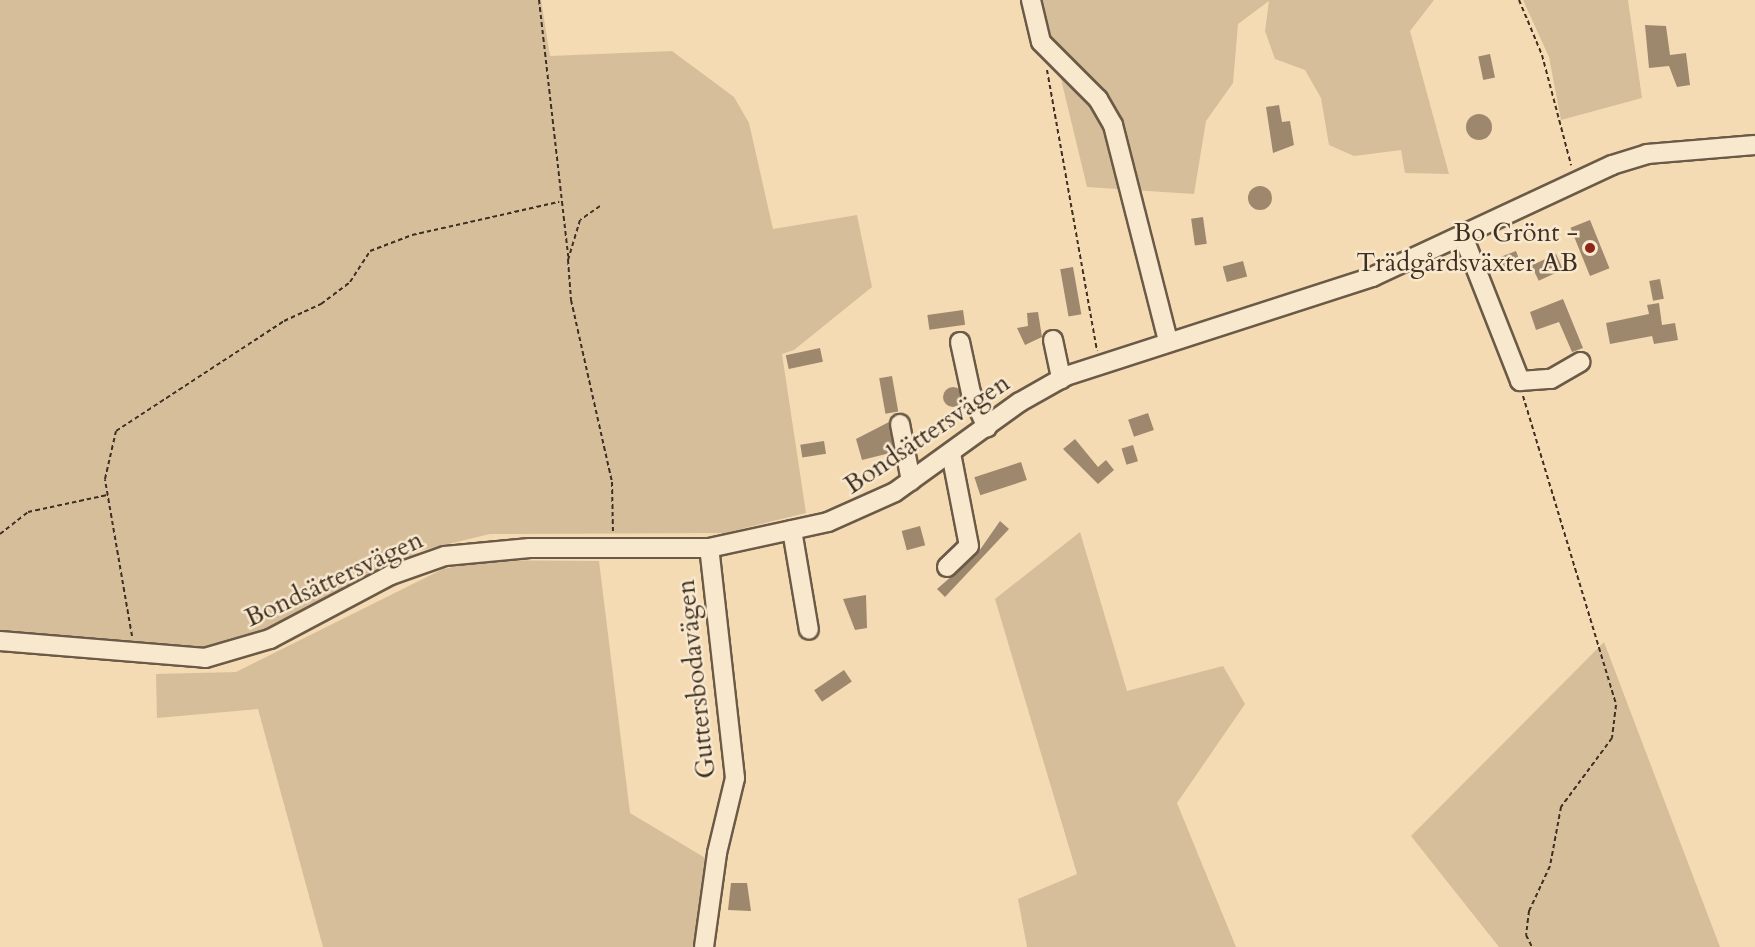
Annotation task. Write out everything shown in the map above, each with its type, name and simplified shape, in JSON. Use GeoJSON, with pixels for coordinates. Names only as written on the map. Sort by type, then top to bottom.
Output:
{"type":"FeatureCollection","features":[{"type":"Feature","properties":{"kind":"street"},"geometry":{"type":"LineString","coordinates":[[1031,0],[1041,42],[1098,99],[1113,124],[1168,341]]}},
{"type":"Feature","properties":{"kind":"street","name":"Bondsättersvägen"},"geometry":{"type":"LineString","coordinates":[[0,641],[176,660],[234,653],[419,562],[445,556],[482,550],[709,548],[851,516],[911,481],[987,427],[1061,379],[1168,341],[1372,277],[1463,236],[1574,181],[1647,154],[1755,145]]}},
{"type":"Feature","properties":{"kind":"street"},"geometry":{"type":"LineString","coordinates":[[1463,236],[1520,381],[1551,379],[1581,362]]}},
{"type":"Feature","properties":{"kind":"street"},"geometry":{"type":"LineString","coordinates":[[1053,340],[1061,379]]}},
{"type":"Feature","properties":{"kind":"street"},"geometry":{"type":"LineString","coordinates":[[960,342],[971,393],[987,427]]}},
{"type":"Feature","properties":{"kind":"street"},"geometry":{"type":"LineString","coordinates":[[900,424],[911,481]]}},
{"type":"Feature","properties":{"kind":"street"},"geometry":{"type":"LineString","coordinates":[[947,567],[969,546],[951,453]]}},
{"type":"Feature","properties":{"kind":"street"},"geometry":{"type":"LineString","coordinates":[[792,530],[809,630]]}},
{"type":"Feature","properties":{"kind":"street","name":"Guttersbodavägen"},"geometry":{"type":"LineString","coordinates":[[705,947],[717,853],[735,778],[709,548]]}},
{"type":"Feature","properties":{"kind":"path"},"geometry":{"type":"LineString","coordinates":[[539,0],[545,77],[571,300],[612,483],[612,550]]}},
{"type":"Feature","properties":{"kind":"path"},"geometry":{"type":"LineString","coordinates":[[1519,0],[1542,55],[1574,181]]}},
{"type":"Feature","properties":{"kind":"path"},"geometry":{"type":"LineString","coordinates":[[1041,42],[1100,365]]}},
{"type":"Feature","properties":{"kind":"path"},"geometry":{"type":"LineString","coordinates":[[130,656],[132,630],[107,495],[106,470],[116,431],[275,326],[321,304],[350,282],[370,251],[412,235],[559,202]]}},
{"type":"Feature","properties":{"kind":"path"},"geometry":{"type":"LineString","coordinates":[[568,260],[580,220],[600,206]]}},
{"type":"Feature","properties":{"kind":"path"},"geometry":{"type":"LineString","coordinates":[[1520,381],[1526,416],[1616,705],[1612,738],[1561,807],[1550,866],[1529,911],[1526,935],[1532,947]]}},
{"type":"Feature","properties":{"kind":"path"},"geometry":{"type":"LineString","coordinates":[[0,534],[28,512],[107,495]]}},
{"type":"Feature","properties":{"kind":"shaded area"},"geometry":{"type":"Polygon","coordinates":[[[0,0],[541,0],[550,56],[672,51],[734,97],[749,123],[773,229],[857,215],[872,287],[794,350],[782,354],[806,513],[725,533],[490,534],[419,551],[303,617],[234,648],[175,652],[0,632],[0,0]]]}},
{"type":"Feature","properties":{"kind":"shaded area"},"geometry":{"type":"Polygon","coordinates":[[[1042,0],[1434,0],[1410,31],[1449,174],[1405,173],[1401,150],[1354,156],[1329,145],[1321,98],[1305,70],[1275,59],[1265,31],[1269,1],[1238,24],[1233,83],[1206,121],[1194,194],[1087,187],[1042,0]]]}},
{"type":"Feature","properties":{"kind":"shaded area"},"geometry":{"type":"Polygon","coordinates":[[[1523,0],[1628,0],[1642,98],[1561,120],[1549,57],[1523,0]]]}},
{"type":"Feature","properties":{"kind":"shaded area"},"geometry":{"type":"Polygon","coordinates":[[[1080,532],[1127,691],[1223,666],[1245,704],[1177,803],[1236,947],[1027,947],[1018,899],[1077,874],[995,599],[1080,532]]]}},
{"type":"Feature","properties":{"kind":"shaded area"},"geometry":{"type":"Polygon","coordinates":[[[489,560],[599,561],[630,813],[712,862],[694,947],[323,947],[258,709],[157,718],[156,674],[236,672],[443,569],[489,560]]]}},
{"type":"Feature","properties":{"kind":"shaded area"},"geometry":{"type":"Polygon","coordinates":[[[1604,642],[1720,947],[1499,947],[1411,836],[1604,642]]]}},
{"type":"Feature","properties":{"kind":"building"},"geometry":{"type":"Polygon","coordinates":[[[1645,25],[1666,26],[1670,55],[1686,53],[1690,85],[1677,87],[1669,66],[1649,68],[1645,25]]]}},
{"type":"Feature","properties":{"kind":"building"},"geometry":{"type":"Polygon","coordinates":[[[1490,54],[1495,77],[1483,80],[1478,56],[1490,54]]]}},
{"type":"Feature","properties":{"kind":"building"},"geometry":{"type":"Polygon","coordinates":[[[1279,105],[1282,122],[1290,121],[1294,145],[1273,153],[1266,107],[1279,105]]]}},
{"type":"Feature","properties":{"kind":"building"},"geometry":{"type":"Polygon","coordinates":[[[1479,114],[1488,118],[1492,127],[1488,136],[1479,140],[1470,136],[1466,127],[1470,118],[1479,114]]]}},
{"type":"Feature","properties":{"kind":"building"},"geometry":{"type":"Polygon","coordinates":[[[1260,186],[1269,189],[1272,198],[1269,207],[1260,210],[1251,207],[1248,198],[1251,189],[1260,186]]]}},
{"type":"Feature","properties":{"kind":"building"},"geometry":{"type":"Polygon","coordinates":[[[1203,217],[1207,244],[1195,245],[1191,219],[1203,217]]]}},
{"type":"Feature","properties":{"kind":"building","name":"Bo Grönt - Trädgårdsväxter AB"},"geometry":{"type":"Polygon","coordinates":[[[1590,220],[1609,268],[1590,276],[1571,228],[1590,220]]]}},
{"type":"Feature","properties":{"kind":"building"},"geometry":{"type":"Polygon","coordinates":[[[1516,251],[1521,264],[1504,271],[1499,257],[1516,251]]]}},
{"type":"Feature","properties":{"kind":"building"},"geometry":{"type":"Polygon","coordinates":[[[1556,254],[1563,269],[1539,281],[1532,265],[1556,254]]]}},
{"type":"Feature","properties":{"kind":"building"},"geometry":{"type":"Polygon","coordinates":[[[1243,261],[1247,276],[1227,282],[1223,266],[1243,261]]]}},
{"type":"Feature","properties":{"kind":"building"},"geometry":{"type":"Polygon","coordinates":[[[1073,267],[1081,314],[1069,317],[1060,269],[1073,267]]]}},
{"type":"Feature","properties":{"kind":"building"},"geometry":{"type":"Polygon","coordinates":[[[1660,279],[1664,299],[1653,301],[1649,281],[1660,279]]]}},
{"type":"Feature","properties":{"kind":"building"},"geometry":{"type":"Polygon","coordinates":[[[1563,299],[1583,348],[1572,352],[1559,322],[1536,330],[1530,312],[1563,299]]]}},
{"type":"Feature","properties":{"kind":"building"},"geometry":{"type":"Polygon","coordinates":[[[1659,303],[1662,325],[1675,323],[1678,340],[1654,344],[1652,336],[1610,344],[1606,323],[1649,314],[1647,305],[1659,303]]]}},
{"type":"Feature","properties":{"kind":"building"},"geometry":{"type":"Polygon","coordinates":[[[963,310],[965,325],[929,330],[927,315],[963,310]]]}},
{"type":"Feature","properties":{"kind":"building"},"geometry":{"type":"Polygon","coordinates":[[[1038,312],[1042,337],[1025,345],[1017,328],[1028,326],[1027,313],[1038,312]]]}},
{"type":"Feature","properties":{"kind":"building"},"geometry":{"type":"Polygon","coordinates":[[[820,348],[823,362],[789,369],[786,355],[820,348]]]}},
{"type":"Feature","properties":{"kind":"building"},"geometry":{"type":"Polygon","coordinates":[[[892,376],[898,411],[885,414],[879,378],[892,376]]]}},
{"type":"Feature","properties":{"kind":"building"},"geometry":{"type":"Polygon","coordinates":[[[953,387],[960,390],[963,397],[960,404],[953,407],[946,404],[943,397],[946,390],[953,387]]]}},
{"type":"Feature","properties":{"kind":"building"},"geometry":{"type":"Polygon","coordinates":[[[1148,413],[1154,430],[1134,437],[1128,420],[1148,413]]]}},
{"type":"Feature","properties":{"kind":"building"},"geometry":{"type":"Polygon","coordinates":[[[889,422],[894,452],[862,460],[856,439],[889,422]]]}},
{"type":"Feature","properties":{"kind":"building"},"geometry":{"type":"Polygon","coordinates":[[[1075,439],[1098,467],[1106,460],[1114,470],[1098,484],[1063,449],[1075,439]]]}},
{"type":"Feature","properties":{"kind":"building"},"geometry":{"type":"Polygon","coordinates":[[[824,441],[826,454],[802,458],[800,445],[824,441]]]}},
{"type":"Feature","properties":{"kind":"building"},"geometry":{"type":"Polygon","coordinates":[[[1133,445],[1138,461],[1126,465],[1122,449],[1133,445]]]}},
{"type":"Feature","properties":{"kind":"building"},"geometry":{"type":"Polygon","coordinates":[[[1021,462],[1027,480],[980,495],[974,477],[1021,462]]]}},
{"type":"Feature","properties":{"kind":"building"},"geometry":{"type":"Polygon","coordinates":[[[1000,521],[1009,529],[945,597],[937,589],[977,554],[1000,521]]]}},
{"type":"Feature","properties":{"kind":"building"},"geometry":{"type":"Polygon","coordinates":[[[920,526],[925,545],[907,550],[902,531],[920,526]]]}},
{"type":"Feature","properties":{"kind":"building"},"geometry":{"type":"Polygon","coordinates":[[[866,595],[867,628],[855,630],[843,599],[866,595]]]}},
{"type":"Feature","properties":{"kind":"building"},"geometry":{"type":"Polygon","coordinates":[[[844,670],[852,682],[822,702],[814,690],[844,670]]]}},
{"type":"Feature","properties":{"kind":"building"},"geometry":{"type":"Polygon","coordinates":[[[731,883],[747,883],[751,911],[728,910],[731,883]]]}},
{"type":"Feature","properties":{"kind":"place","name":"Bo Grönt - Trädgårdsväxter AB"},"geometry":{"type":"Point","coordinates":[1590,248]}}]}
